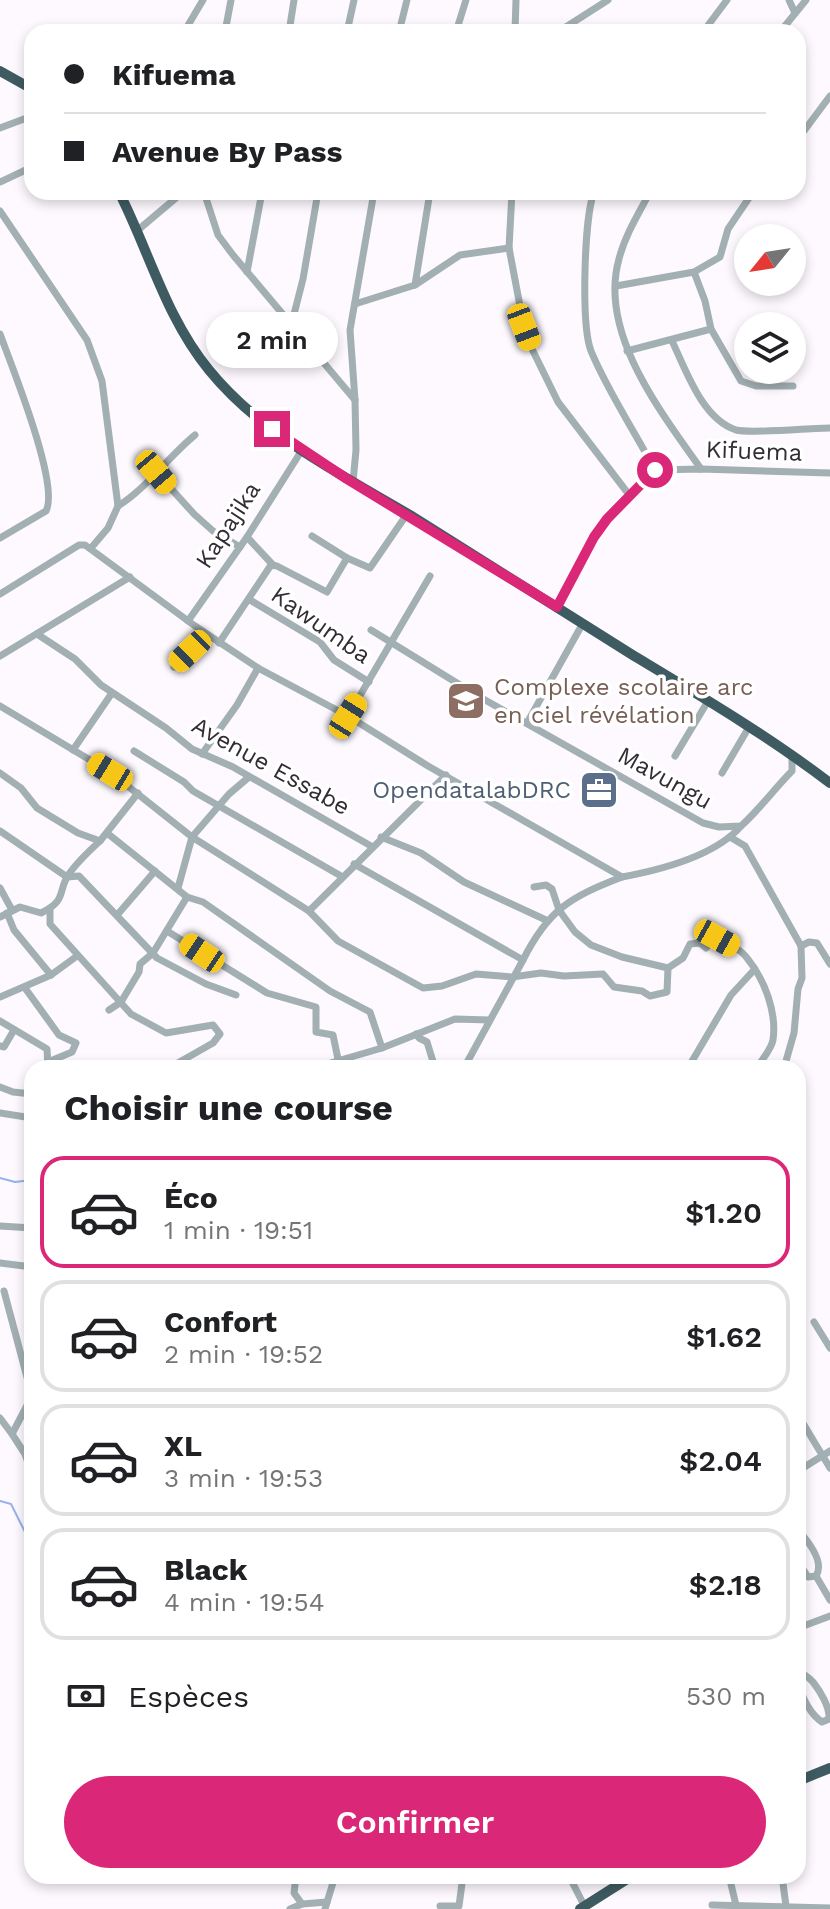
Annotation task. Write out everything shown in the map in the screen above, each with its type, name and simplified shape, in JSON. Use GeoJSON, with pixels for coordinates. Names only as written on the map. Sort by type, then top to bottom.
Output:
{"type":"FeatureCollection","features":[{"type":"Feature","properties":{"kind":"highway"},"geometry":{"type":"LineString","coordinates":[[0,71],[24,84]]}},
{"type":"Feature","properties":{"kind":"highway"},"geometry":{"type":"LineString","coordinates":[[123,200],[161,290],[186,336],[236,400],[302,450],[708,701],[830,783]]}},
{"type":"Feature","properties":{"kind":"highway"},"geometry":{"type":"LineString","coordinates":[[806,1778],[830,1768]]}},
{"type":"Feature","properties":{"kind":"highway"},"geometry":{"type":"LineString","coordinates":[[584,1908],[620,1884]]}},
{"type":"Feature","properties":{"kind":"street"},"geometry":{"type":"LineString","coordinates":[[189,24],[203,0]]}},
{"type":"Feature","properties":{"kind":"street"},"geometry":{"type":"LineString","coordinates":[[226,24],[231,0]]}},
{"type":"Feature","properties":{"kind":"street"},"geometry":{"type":"LineString","coordinates":[[290,24],[294,0]]}},
{"type":"Feature","properties":{"kind":"street"},"geometry":{"type":"LineString","coordinates":[[349,24],[354,0]]}},
{"type":"Feature","properties":{"kind":"street"},"geometry":{"type":"LineString","coordinates":[[401,24],[407,0]]}},
{"type":"Feature","properties":{"kind":"street"},"geometry":{"type":"LineString","coordinates":[[458,24],[466,0]]}},
{"type":"Feature","properties":{"kind":"street"},"geometry":{"type":"LineString","coordinates":[[515,24],[516,0]]}},
{"type":"Feature","properties":{"kind":"street"},"geometry":{"type":"LineString","coordinates":[[570,24],[608,0]]}},
{"type":"Feature","properties":{"kind":"street"},"geometry":{"type":"LineString","coordinates":[[709,24],[727,0]]}},
{"type":"Feature","properties":{"kind":"street"},"geometry":{"type":"LineString","coordinates":[[789,0],[795,13]]}},
{"type":"Feature","properties":{"kind":"street"},"geometry":{"type":"LineString","coordinates":[[786,24],[806,0]]}},
{"type":"Feature","properties":{"kind":"street"},"geometry":{"type":"LineString","coordinates":[[806,128],[830,96]]}},
{"type":"Feature","properties":{"kind":"street"},"geometry":{"type":"LineString","coordinates":[[0,128],[24,119]]}},
{"type":"Feature","properties":{"kind":"street"},"geometry":{"type":"LineString","coordinates":[[0,182],[24,171]]}},
{"type":"Feature","properties":{"kind":"street"},"geometry":{"type":"LineString","coordinates":[[138,230],[174,200]]}},
{"type":"Feature","properties":{"kind":"street"},"geometry":{"type":"LineString","coordinates":[[207,200],[218,235],[355,400]]}},
{"type":"Feature","properties":{"kind":"street"},"geometry":{"type":"LineString","coordinates":[[247,272],[260,200]]}},
{"type":"Feature","properties":{"kind":"street"},"geometry":{"type":"LineString","coordinates":[[291,326],[317,200]]}},
{"type":"Feature","properties":{"kind":"street"},"geometry":{"type":"LineString","coordinates":[[353,482],[355,400],[349,347],[373,200]]}},
{"type":"Feature","properties":{"kind":"street"},"geometry":{"type":"LineString","coordinates":[[415,285],[429,200]]}},
{"type":"Feature","properties":{"kind":"street"},"geometry":{"type":"LineString","coordinates":[[512,200],[509,248],[524,327],[542,374],[572,422],[594,446],[630,496]]}},
{"type":"Feature","properties":{"kind":"street"},"geometry":{"type":"LineString","coordinates":[[557,607],[594,537],[612,513],[655,470],[589,345],[586,274],[591,200]]}},
{"type":"Feature","properties":{"kind":"street"},"geometry":{"type":"LineString","coordinates":[[646,200],[619,259],[616,286],[627,351],[660,411],[701,469]]}},
{"type":"Feature","properties":{"kind":"street"},"geometry":{"type":"LineString","coordinates":[[616,286],[694,272],[720,257],[728,229],[748,200]]}},
{"type":"Feature","properties":{"kind":"street"},"geometry":{"type":"LineString","coordinates":[[0,211],[87,340],[95,357],[104,391],[118,506]]}},
{"type":"Feature","properties":{"kind":"street"},"geometry":{"type":"LineString","coordinates":[[355,304],[415,285],[460,255],[509,248]]}},
{"type":"Feature","properties":{"kind":"street"},"geometry":{"type":"LineString","coordinates":[[694,272],[711,329],[741,381],[756,386],[793,386]]}},
{"type":"Feature","properties":{"kind":"street"},"geometry":{"type":"LineString","coordinates":[[627,351],[711,329]]}},
{"type":"Feature","properties":{"kind":"street"},"geometry":{"type":"LineString","coordinates":[[0,334],[44,459],[49,498],[46,511],[0,538]]}},
{"type":"Feature","properties":{"kind":"street"},"geometry":{"type":"LineString","coordinates":[[672,341],[700,394],[720,421],[738,430],[830,428]]}},
{"type":"Feature","properties":{"kind":"street"},"geometry":{"type":"LineString","coordinates":[[91,548],[108,528],[118,506],[195,435]]}},
{"type":"Feature","properties":{"kind":"street","name":"Kapajika"},"geometry":{"type":"LineString","coordinates":[[188,621],[247,537],[302,450]]}},
{"type":"Feature","properties":{"kind":"street","name":"Kifuema"},"geometry":{"type":"LineString","coordinates":[[655,470],[830,473]]}},
{"type":"Feature","properties":{"kind":"street"},"geometry":{"type":"LineString","coordinates":[[156,472],[213,531],[240,547]]}},
{"type":"Feature","properties":{"kind":"street"},"geometry":{"type":"LineString","coordinates":[[312,536],[370,568],[407,514]]}},
{"type":"Feature","properties":{"kind":"street"},"geometry":{"type":"LineString","coordinates":[[247,537],[274,565],[327,592],[347,558]]}},
{"type":"Feature","properties":{"kind":"street"},"geometry":{"type":"LineString","coordinates":[[0,594],[79,545],[91,548],[207,635],[258,668],[348,716],[622,877]]}},
{"type":"Feature","properties":{"kind":"street"},"geometry":{"type":"LineString","coordinates":[[219,643],[274,565]]}},
{"type":"Feature","properties":{"kind":"street"},"geometry":{"type":"LineString","coordinates":[[348,716],[430,576]]}},
{"type":"Feature","properties":{"kind":"street"},"geometry":{"type":"LineString","coordinates":[[0,656],[130,577]]}},
{"type":"Feature","properties":{"kind":"street","name":"Kawumba"},"geometry":{"type":"LineString","coordinates":[[250,600],[320,642],[334,660],[369,682]]}},
{"type":"Feature","properties":{"kind":"street"},"geometry":{"type":"LineString","coordinates":[[527,723],[583,623]]}},
{"type":"Feature","properties":{"kind":"street","name":"Mavungu"},"geometry":{"type":"LineString","coordinates":[[371,630],[703,823],[719,827],[741,826]]}},
{"type":"Feature","properties":{"kind":"street","name":"Avenue Essabe"},"geometry":{"type":"LineString","coordinates":[[37,634],[75,659],[112,693],[202,754],[233,767],[371,846]]}},
{"type":"Feature","properties":{"kind":"street"},"geometry":{"type":"LineString","coordinates":[[174,667],[207,635]]}},
{"type":"Feature","properties":{"kind":"street"},"geometry":{"type":"LineString","coordinates":[[202,754],[237,705],[258,668]]}},
{"type":"Feature","properties":{"kind":"street"},"geometry":{"type":"LineString","coordinates":[[73,750],[112,693]]}},
{"type":"Feature","properties":{"kind":"street"},"geometry":{"type":"LineString","coordinates":[[675,756],[708,701]]}},
{"type":"Feature","properties":{"kind":"street"},"geometry":{"type":"LineString","coordinates":[[0,706],[138,793],[192,837],[309,911],[338,941],[423,988],[442,986],[476,974],[512,977],[541,973],[564,976],[603,974],[614,987],[642,991],[650,996],[667,992],[668,968]]}},
{"type":"Feature","properties":{"kind":"street"},"geometry":{"type":"LineString","coordinates":[[722,773],[749,727]]}},
{"type":"Feature","properties":{"kind":"street"},"geometry":{"type":"LineString","coordinates":[[134,751],[341,876]]}},
{"type":"Feature","properties":{"kind":"street"},"geometry":{"type":"LineString","coordinates":[[468,1060],[546,920],[586,891],[705,852],[730,837],[792,771],[792,756]]}},
{"type":"Feature","properties":{"kind":"street"},"geometry":{"type":"LineString","coordinates":[[0,773],[21,788],[37,808],[78,833],[100,841]]}},
{"type":"Feature","properties":{"kind":"street"},"geometry":{"type":"LineString","coordinates":[[309,911],[371,846],[446,775]]}},
{"type":"Feature","properties":{"kind":"street"},"geometry":{"type":"LineString","coordinates":[[178,888],[192,837],[219,805],[249,777]]}},
{"type":"Feature","properties":{"kind":"street"},"geometry":{"type":"LineString","coordinates":[[6,913],[26,907],[41,913],[50,908],[62,896],[67,877],[138,793]]}},
{"type":"Feature","properties":{"kind":"street"},"geometry":{"type":"LineString","coordinates":[[0,831],[67,877],[79,876],[153,953],[180,971],[236,995]]}},
{"type":"Feature","properties":{"kind":"street"},"geometry":{"type":"LineString","coordinates":[[107,833],[187,897],[203,902],[317,982],[370,1012],[382,1048]]}},
{"type":"Feature","properties":{"kind":"street"},"geometry":{"type":"LineString","coordinates":[[381,837],[421,853],[464,882],[546,920]]}},
{"type":"Feature","properties":{"kind":"street"},"geometry":{"type":"LineString","coordinates":[[730,837],[745,846],[801,946],[802,978],[794,1033],[786,1060]]}},
{"type":"Feature","properties":{"kind":"street"},"geometry":{"type":"LineString","coordinates":[[354,864],[523,960]]}},
{"type":"Feature","properties":{"kind":"street"},"geometry":{"type":"LineString","coordinates":[[118,914],[155,871]]}},
{"type":"Feature","properties":{"kind":"street"},"geometry":{"type":"LineString","coordinates":[[534,887],[546,885],[552,889],[559,910],[575,932],[591,945],[622,957],[668,968],[683,958],[690,944],[700,943],[706,948],[714,938],[747,957],[771,1001],[770,1010],[774,1016],[773,1039],[761,1060]]}},
{"type":"Feature","properties":{"kind":"street"},"geometry":{"type":"LineString","coordinates":[[0,888],[14,930],[51,975]]}},
{"type":"Feature","properties":{"kind":"street"},"geometry":{"type":"LineString","coordinates":[[109,1010],[121,1002],[139,972],[140,964],[153,953],[187,897]]}},
{"type":"Feature","properties":{"kind":"street"},"geometry":{"type":"LineString","coordinates":[[50,908],[50,924],[131,1014],[166,1033],[213,1025],[217,1027],[220,1034],[213,1043],[183,1060]]}},
{"type":"Feature","properties":{"kind":"street"},"geometry":{"type":"LineString","coordinates":[[167,931],[267,993],[316,1007],[316,1032],[333,1035],[338,1059]]}},
{"type":"Feature","properties":{"kind":"street"},"geometry":{"type":"LineString","coordinates":[[801,946],[809,942],[817,943],[830,964]]}},
{"type":"Feature","properties":{"kind":"street"},"geometry":{"type":"LineString","coordinates":[[0,997],[51,975],[77,956]]}},
{"type":"Feature","properties":{"kind":"street"},"geometry":{"type":"LineString","coordinates":[[693,1060],[731,995],[754,970]]}},
{"type":"Feature","properties":{"kind":"street"},"geometry":{"type":"LineString","coordinates":[[25,988],[59,1035],[76,1043],[72,1052],[57,1060]]}},
{"type":"Feature","properties":{"kind":"street"},"geometry":{"type":"LineString","coordinates":[[334,1060],[382,1048],[455,1019],[489,1020]]}},
{"type":"Feature","properties":{"kind":"street"},"geometry":{"type":"LineString","coordinates":[[0,1021],[47,1049],[48,1060]]}},
{"type":"Feature","properties":{"kind":"street"},"geometry":{"type":"LineString","coordinates":[[0,1046],[4,1047],[14,1030]]}},
{"type":"Feature","properties":{"kind":"street"},"geometry":{"type":"LineString","coordinates":[[416,1034],[426,1040],[432,1060]]}},
{"type":"Feature","properties":{"kind":"street"},"geometry":{"type":"LineString","coordinates":[[0,1087],[24,1093]]}},
{"type":"Feature","properties":{"kind":"street"},"geometry":{"type":"LineString","coordinates":[[0,1113],[24,1117]]}},
{"type":"Feature","properties":{"kind":"street"},"geometry":{"type":"LineString","coordinates":[[0,1226],[24,1228]]}},
{"type":"Feature","properties":{"kind":"street"},"geometry":{"type":"LineString","coordinates":[[0,1263],[24,1266]]}},
{"type":"Feature","properties":{"kind":"street"},"geometry":{"type":"LineString","coordinates":[[4,1291],[24,1366]]}},
{"type":"Feature","properties":{"kind":"street"},"geometry":{"type":"LineString","coordinates":[[814,1322],[830,1348]]}},
{"type":"Feature","properties":{"kind":"street"},"geometry":{"type":"LineString","coordinates":[[12,1434],[24,1411]]}},
{"type":"Feature","properties":{"kind":"street"},"geometry":{"type":"LineString","coordinates":[[0,1418],[24,1452]]}},
{"type":"Feature","properties":{"kind":"street"},"geometry":{"type":"LineString","coordinates":[[806,1425],[827,1453],[830,1468]]}},
{"type":"Feature","properties":{"kind":"street"},"geometry":{"type":"LineString","coordinates":[[806,1466],[827,1453]]}},
{"type":"Feature","properties":{"kind":"street"},"geometry":{"type":"LineString","coordinates":[[806,1542],[820,1564],[816,1576],[830,1600]]}},
{"type":"Feature","properties":{"kind":"street"},"geometry":{"type":"LineString","coordinates":[[806,1574],[816,1576]]}},
{"type":"Feature","properties":{"kind":"street"},"geometry":{"type":"LineString","coordinates":[[806,1625],[830,1616]]}},
{"type":"Feature","properties":{"kind":"street"},"geometry":{"type":"LineString","coordinates":[[806,1678],[812,1680],[830,1711],[829,1719],[822,1722],[806,1703]]}},
{"type":"Feature","properties":{"kind":"street"},"geometry":{"type":"LineString","coordinates":[[295,1884],[294,1893],[302,1904]]}},
{"type":"Feature","properties":{"kind":"street"},"geometry":{"type":"LineString","coordinates":[[290,1909],[302,1904],[326,1906],[333,1884]]}},
{"type":"Feature","properties":{"kind":"street"},"geometry":{"type":"LineString","coordinates":[[440,1906],[459,1906],[462,1884]]}},
{"type":"Feature","properties":{"kind":"street"},"geometry":{"type":"LineString","coordinates":[[573,1884],[584,1908]]}},
{"type":"Feature","properties":{"kind":"street"},"geometry":{"type":"LineString","coordinates":[[731,1884],[736,1905]]}},
{"type":"Feature","properties":{"kind":"street"},"geometry":{"type":"LineString","coordinates":[[783,1884],[786,1906]]}},
{"type":"Feature","properties":{"kind":"street"},"geometry":{"type":"LineString","coordinates":[[712,1905],[830,1908]]}},
{"type":"Feature","properties":{"kind":"waterway"},"geometry":{"type":"LineString","coordinates":[[0,1178],[24,1181]]}},
{"type":"Feature","properties":{"kind":"waterway"},"geometry":{"type":"LineString","coordinates":[[0,1501],[11,1504],[24,1530]]}},
{"type":"Feature","properties":{"kind":"place","name":"Complexe scolaire arc en ciel révélation"},"geometry":{"type":"Point","coordinates":[466,701]}},
{"type":"Feature","properties":{"kind":"place","name":"OpendatalabDRC"},"geometry":{"type":"Point","coordinates":[599,790]}},
{"type":"Feature","properties":{"kind":"route"},"geometry":{"type":"LineString","coordinates":[[272,429],[347,479],[557,607],[594,537],[612,513],[655,470]]}}]}
